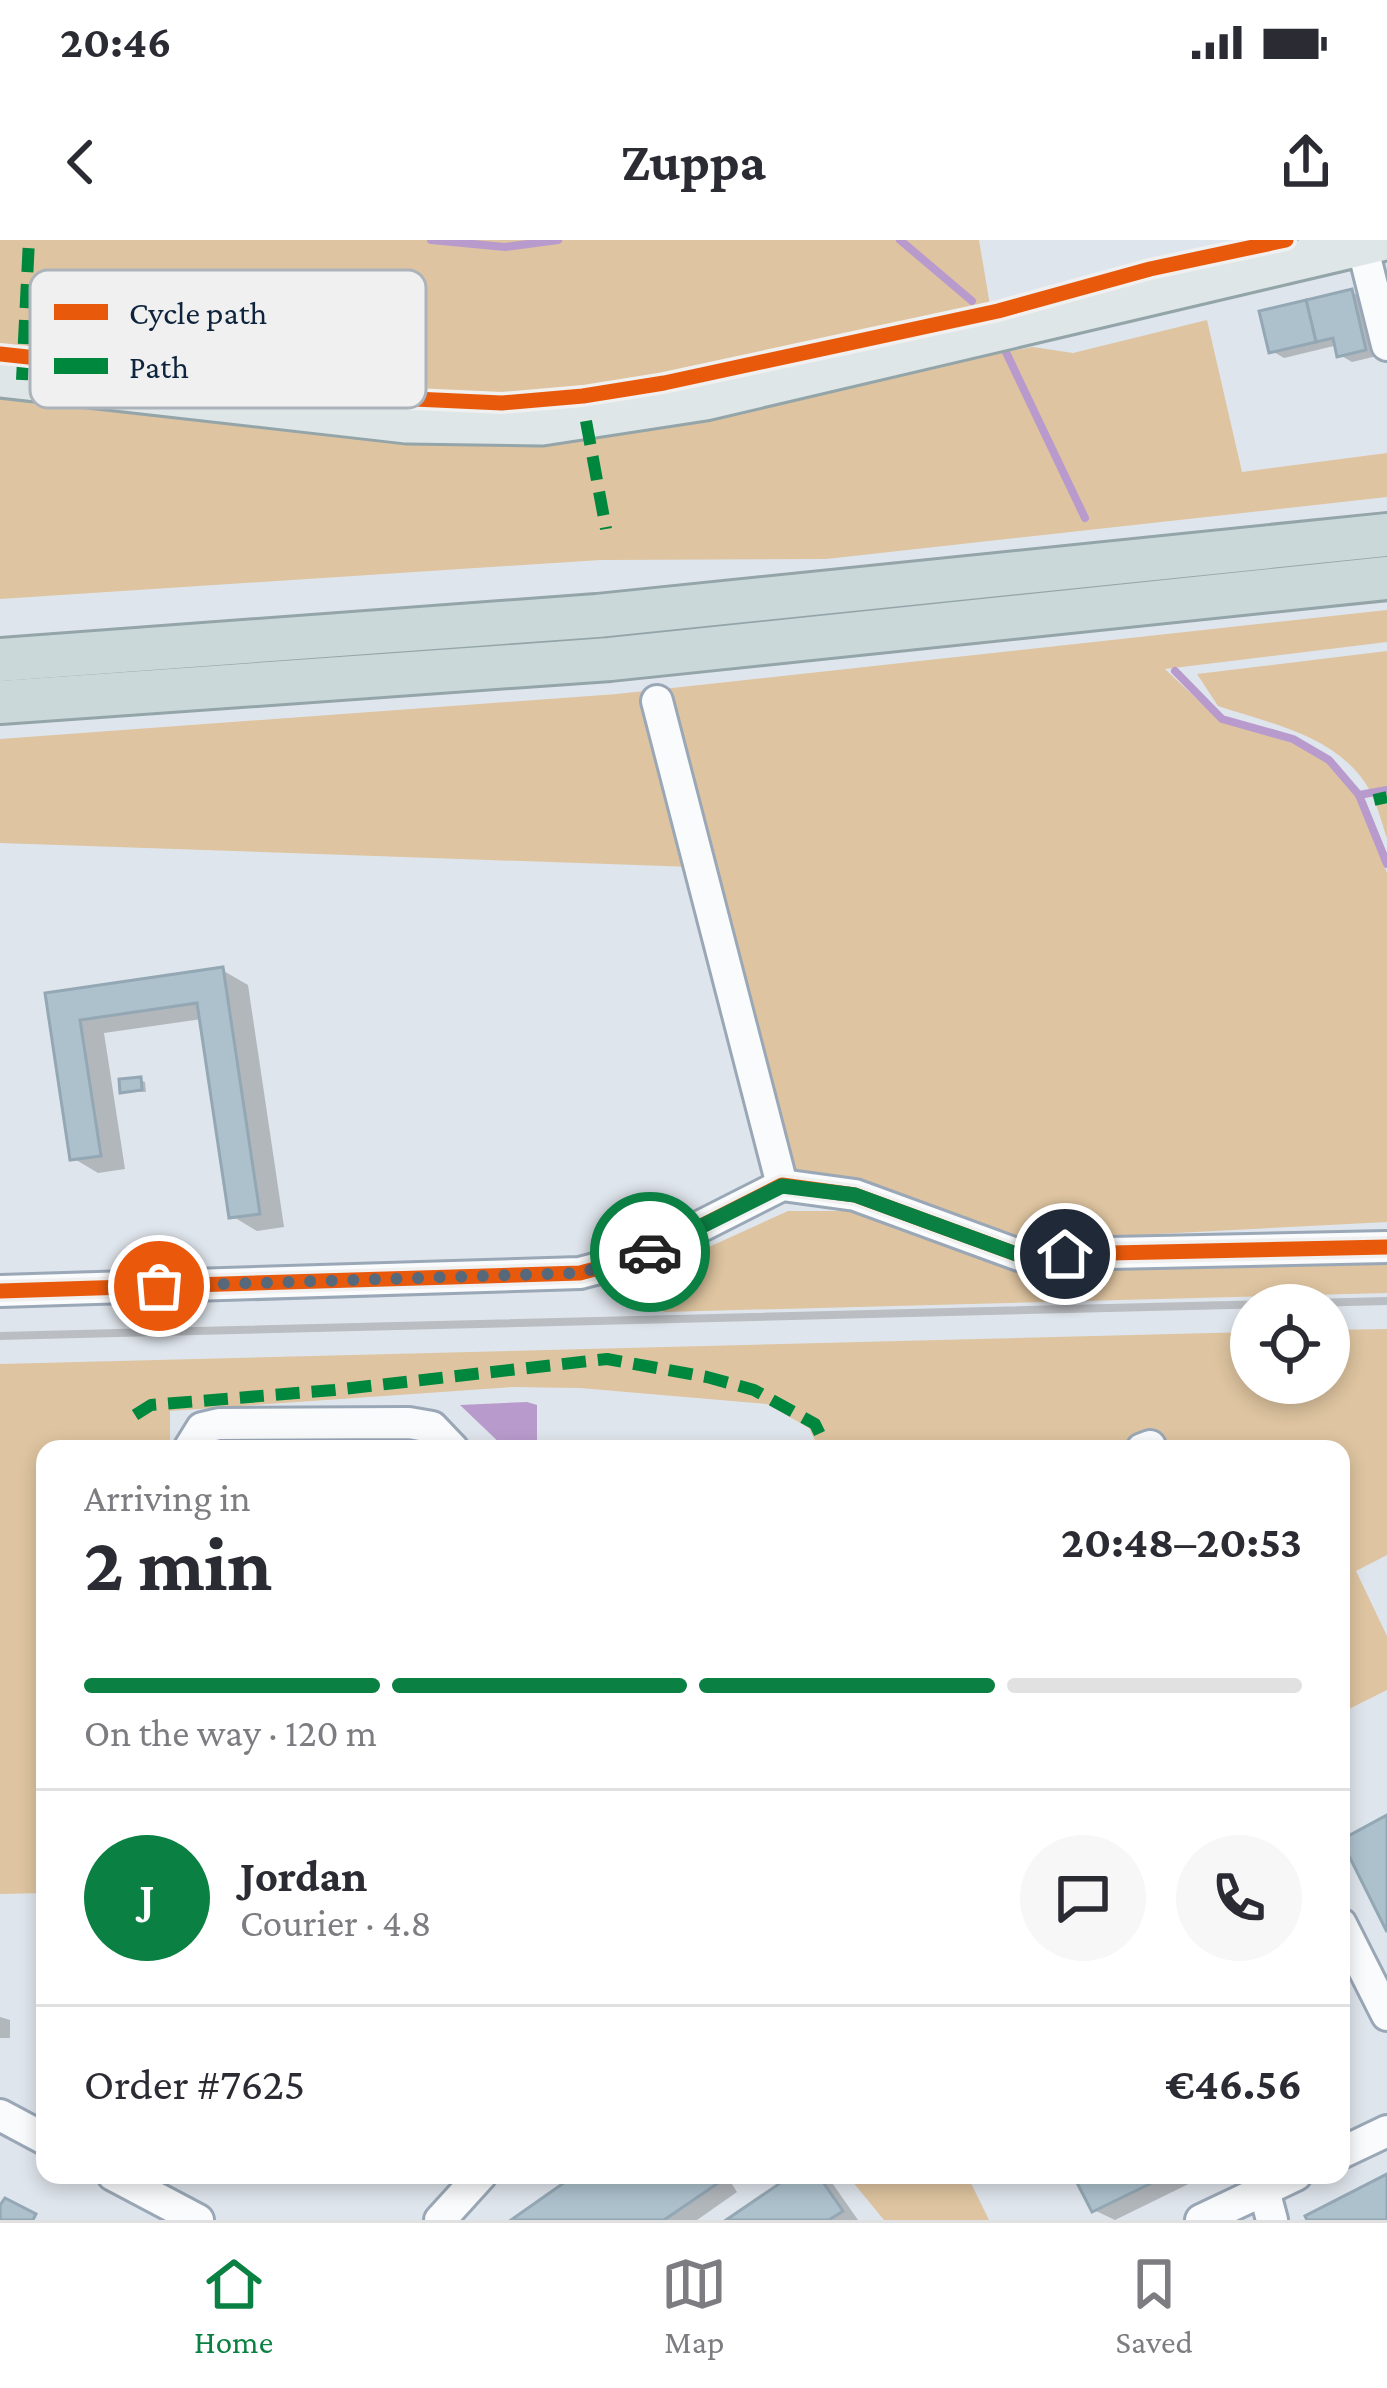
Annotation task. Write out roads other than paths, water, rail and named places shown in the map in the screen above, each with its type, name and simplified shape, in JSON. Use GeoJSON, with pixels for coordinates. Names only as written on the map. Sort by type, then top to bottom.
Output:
{"type":"FeatureCollection","features":[{"type":"Feature","properties":{"kind":"highway"},"geometry":{"type":"LineString","coordinates":[[0,660],[596,616],[1387,535]]}},
{"type":"Feature","properties":{"kind":"highway"},"geometry":{"type":"LineString","coordinates":[[0,702],[610,659],[1387,578]]}},
{"type":"Feature","properties":{"kind":"main road"},"geometry":{"type":"LineString","coordinates":[[274,408],[406,423],[542,425],[656,410],[1373,243]]}},
{"type":"Feature","properties":{"kind":"main road"},"geometry":{"type":"LineString","coordinates":[[0,377],[30,380]]}},
{"type":"Feature","properties":{"kind":"street"},"geometry":{"type":"LineString","coordinates":[[1373,243],[1387,346]]}},
{"type":"Feature","properties":{"kind":"street"},"geometry":{"type":"LineString","coordinates":[[657,701],[782,1186]]}},
{"type":"Feature","properties":{"kind":"street"},"geometry":{"type":"LineString","coordinates":[[0,1291],[580,1273],[640,1257],[782,1186],[855,1195],[1019,1255],[1387,1247]]}},
{"type":"Feature","properties":{"kind":"street"},"geometry":{"type":"LineString","coordinates":[[195,1440],[202,1428],[219,1424],[409,1423],[432,1427],[445,1440]]}},
{"type":"Feature","properties":{"kind":"street"},"geometry":{"type":"LineString","coordinates":[[1350,1942],[1387,2015]]}},
{"type":"Feature","properties":{"kind":"street"},"geometry":{"type":"LineString","coordinates":[[0,2115],[36,2134]]}},
{"type":"Feature","properties":{"kind":"street"},"geometry":{"type":"LineString","coordinates":[[1350,2149],[1387,2132]]}},
{"type":"Feature","properties":{"kind":"street"},"geometry":{"type":"LineString","coordinates":[[130,2184],[198,2220]]}},
{"type":"Feature","properties":{"kind":"street"},"geometry":{"type":"LineString","coordinates":[[440,2220],[474,2184]]}},
{"type":"Feature","properties":{"kind":"street"},"geometry":{"type":"LineString","coordinates":[[1201,2220],[1268,2205]]}},
{"type":"Feature","properties":{"kind":"waterway"},"geometry":{"type":"LineString","coordinates":[[431,240],[505,247],[558,240]]}},
{"type":"Feature","properties":{"kind":"waterway"},"geometry":{"type":"LineString","coordinates":[[900,240],[972,301]]}},
{"type":"Feature","properties":{"kind":"waterway"},"geometry":{"type":"LineString","coordinates":[[1004,348],[1085,518]]}},
{"type":"Feature","properties":{"kind":"waterway"},"geometry":{"type":"LineString","coordinates":[[1175,671],[1222,719],[1293,739],[1329,760],[1359,795],[1387,864]]}},
{"type":"Feature","properties":{"kind":"waterway"},"geometry":{"type":"LineString","coordinates":[[1359,795],[1387,790]]}},
{"type":"Feature","properties":{"kind":"railway"},"geometry":{"type":"LineString","coordinates":[[0,1336],[1387,1301]]}}]}
